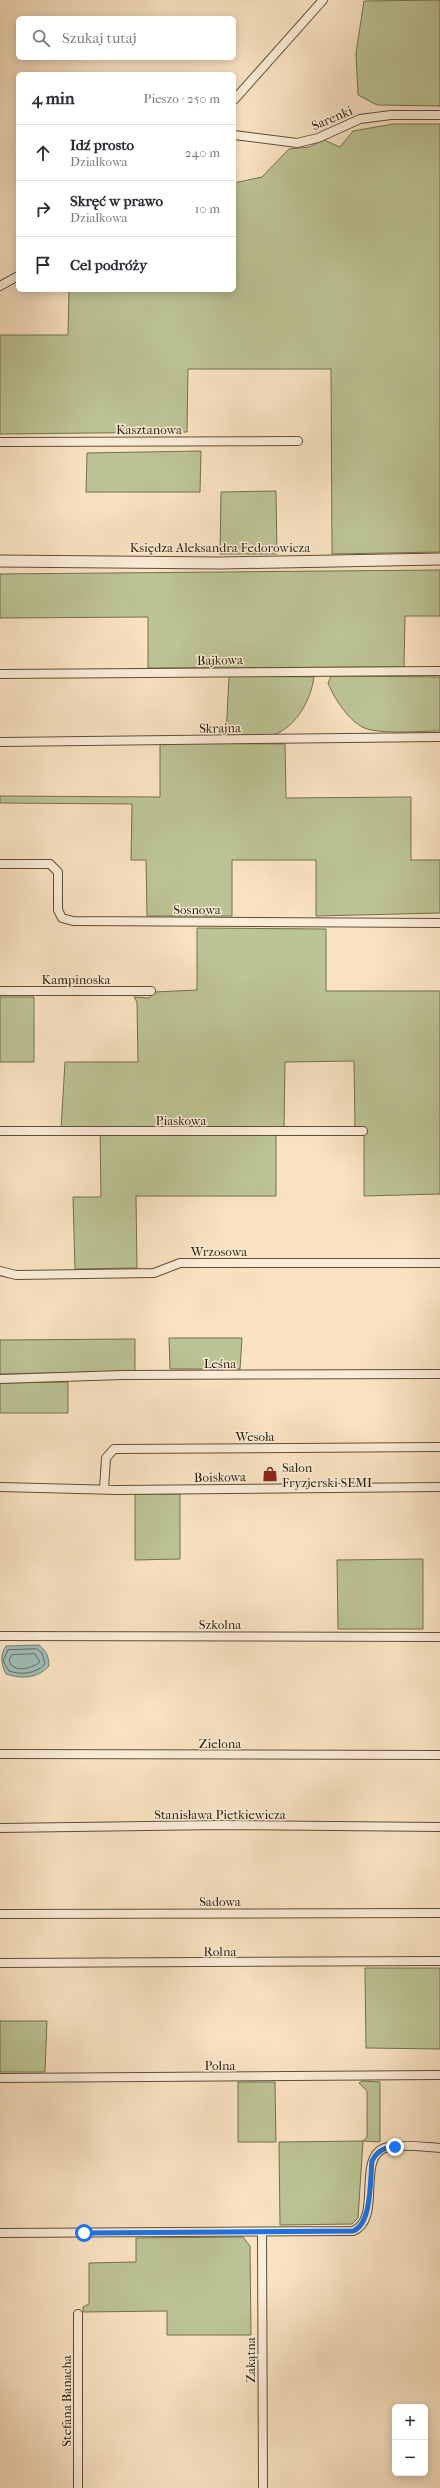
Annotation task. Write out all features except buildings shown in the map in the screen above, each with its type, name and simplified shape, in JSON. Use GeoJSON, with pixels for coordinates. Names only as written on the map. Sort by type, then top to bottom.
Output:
{"type":"FeatureCollection","features":[{"type":"Feature","properties":{"kind":"street"},"geometry":{"type":"LineString","coordinates":[[236,98],[290,40],[323,0]]}},
{"type":"Feature","properties":{"kind":"street","name":"Sarenki"},"geometry":{"type":"LineString","coordinates":[[236,135],[297,143],[318,138],[360,119],[391,115],[440,115]]}},
{"type":"Feature","properties":{"kind":"street"},"geometry":{"type":"LineString","coordinates":[[0,286],[16,277]]}},
{"type":"Feature","properties":{"kind":"street","name":"Kasztanowa"},"geometry":{"type":"LineString","coordinates":[[0,442],[298,441]]}},
{"type":"Feature","properties":{"kind":"street","name":"Księdza Aleksandra Fedorowicza"},"geometry":{"type":"LineString","coordinates":[[0,561],[221,563],[440,559]]}},
{"type":"Feature","properties":{"kind":"street","name":"Bajkowa"},"geometry":{"type":"LineString","coordinates":[[0,674],[440,671]]}},
{"type":"Feature","properties":{"kind":"street","name":"Skrajna"},"geometry":{"type":"LineString","coordinates":[[0,742],[440,737]]}},
{"type":"Feature","properties":{"kind":"street","name":"Sosnowa"},"geometry":{"type":"LineString","coordinates":[[0,864],[50,864],[58,872],[58,910],[62,918],[73,921],[440,923]]}},
{"type":"Feature","properties":{"kind":"street","name":"Kampinoska"},"geometry":{"type":"LineString","coordinates":[[0,991],[151,991]]}},
{"type":"Feature","properties":{"kind":"street","name":"Piaskowa"},"geometry":{"type":"LineString","coordinates":[[0,1131],[363,1131]]}},
{"type":"Feature","properties":{"kind":"street","name":"Wrzosowa"},"geometry":{"type":"LineString","coordinates":[[0,1271],[16,1274],[154,1273],[180,1264],[440,1263]]}},
{"type":"Feature","properties":{"kind":"street","name":"Leśna"},"geometry":{"type":"LineString","coordinates":[[0,1379],[131,1375],[440,1374]]}},
{"type":"Feature","properties":{"kind":"street","name":"Wesoła"},"geometry":{"type":"LineString","coordinates":[[104,1488],[106,1458],[114,1449],[440,1447]]}},
{"type":"Feature","properties":{"kind":"street","name":"Boiskowa"},"geometry":{"type":"LineString","coordinates":[[0,1487],[104,1488],[118,1490],[440,1487]]}},
{"type":"Feature","properties":{"kind":"street","name":"Szkolna"},"geometry":{"type":"LineString","coordinates":[[0,1636],[440,1637]]}},
{"type":"Feature","properties":{"kind":"street","name":"Zielona"},"geometry":{"type":"LineString","coordinates":[[0,1754],[440,1755]]}},
{"type":"Feature","properties":{"kind":"street","name":"Stanisława Pietkiewicza"},"geometry":{"type":"LineString","coordinates":[[0,1828],[221,1825],[440,1827]]}},
{"type":"Feature","properties":{"kind":"street","name":"Sadowa"},"geometry":{"type":"LineString","coordinates":[[0,1914],[440,1913]]}},
{"type":"Feature","properties":{"kind":"street","name":"Rolna"},"geometry":{"type":"LineString","coordinates":[[0,1963],[440,1961]]}},
{"type":"Feature","properties":{"kind":"street","name":"Polna"},"geometry":{"type":"LineString","coordinates":[[0,2078],[440,2075]]}},
{"type":"Feature","properties":{"kind":"street"},"geometry":{"type":"LineString","coordinates":[[0,2233],[353,2231],[359,2229],[366,2218],[372,2161],[379,2151],[388,2147],[440,2148]]}},
{"type":"Feature","properties":{"kind":"street","name":"Zakątna"},"geometry":{"type":"LineString","coordinates":[[262,2232],[263,2488]]}},
{"type":"Feature","properties":{"kind":"street","name":"Stefana Banacha"},"geometry":{"type":"LineString","coordinates":[[78,2314],[78,2488]]}},
{"type":"Feature","properties":{"kind":"green space"},"geometry":{"type":"Polygon","coordinates":[[[440,0],[440,106],[377,105],[358,95],[356,53],[364,1],[440,0]]]}},
{"type":"Feature","properties":{"kind":"green space"},"geometry":{"type":"Polygon","coordinates":[[[393,124],[440,124],[440,552],[332,554],[331,369],[188,369],[187,432],[0,434],[0,335],[68,335],[69,292],[236,292],[236,183],[262,177],[289,149],[309,147],[324,140],[340,147],[353,131],[393,124]]]}},
{"type":"Feature","properties":{"kind":"green space"},"geometry":{"type":"Polygon","coordinates":[[[201,451],[200,492],[86,492],[87,453],[201,451]]]}},
{"type":"Feature","properties":{"kind":"green space"},"geometry":{"type":"Polygon","coordinates":[[[276,491],[277,554],[220,554],[221,492],[276,491]]]}},
{"type":"Feature","properties":{"kind":"green space"},"geometry":{"type":"Polygon","coordinates":[[[440,570],[440,616],[405,616],[404,667],[148,668],[148,617],[0,618],[0,574],[440,570]]]}},
{"type":"Feature","properties":{"kind":"green space"},"geometry":{"type":"Polygon","coordinates":[[[229,676],[314,677],[310,694],[302,710],[284,730],[276,734],[266,736],[226,736],[229,676]]]}},
{"type":"Feature","properties":{"kind":"green space"},"geometry":{"type":"Polygon","coordinates":[[[331,676],[440,677],[440,731],[388,732],[364,728],[357,724],[340,705],[328,683],[331,676]]]}},
{"type":"Feature","properties":{"kind":"green space"},"geometry":{"type":"Polygon","coordinates":[[[160,743],[285,744],[286,798],[411,797],[411,860],[440,860],[440,913],[316,916],[316,860],[232,860],[232,916],[147,916],[146,860],[131,860],[132,804],[0,803],[0,796],[160,797],[160,743]]]}},
{"type":"Feature","properties":{"kind":"green space"},"geometry":{"type":"Polygon","coordinates":[[[197,928],[326,929],[326,991],[440,991],[440,1194],[364,1196],[364,1128],[355,1127],[354,1061],[285,1062],[284,1127],[276,1135],[276,1196],[136,1196],[137,1268],[75,1269],[73,1197],[101,1197],[100,1128],[61,1129],[65,1062],[138,1062],[137,1002],[134,997],[149,998],[154,992],[197,990],[197,928]]]}},
{"type":"Feature","properties":{"kind":"green space"},"geometry":{"type":"Polygon","coordinates":[[[0,997],[34,997],[34,1062],[0,1062],[0,997]]]}},
{"type":"Feature","properties":{"kind":"green space"},"geometry":{"type":"Polygon","coordinates":[[[169,1338],[242,1338],[240,1369],[170,1369],[169,1338]]]}},
{"type":"Feature","properties":{"kind":"green space"},"geometry":{"type":"Polygon","coordinates":[[[135,1339],[135,1371],[0,1374],[0,1340],[135,1339]]]}},
{"type":"Feature","properties":{"kind":"green space"},"geometry":{"type":"Polygon","coordinates":[[[68,1382],[68,1413],[0,1413],[0,1383],[68,1382]]]}},
{"type":"Feature","properties":{"kind":"green space"},"geometry":{"type":"Polygon","coordinates":[[[135,1494],[180,1494],[180,1559],[135,1560],[135,1494]]]}},
{"type":"Feature","properties":{"kind":"green space"},"geometry":{"type":"Polygon","coordinates":[[[423,1559],[423,1629],[338,1629],[337,1560],[423,1559]]]}},
{"type":"Feature","properties":{"kind":"green space"},"geometry":{"type":"Polygon","coordinates":[[[365,1968],[440,1968],[440,2049],[366,2048],[365,1968]]]}},
{"type":"Feature","properties":{"kind":"green space"},"geometry":{"type":"Polygon","coordinates":[[[0,2021],[47,2021],[45,2072],[0,2072],[0,2021]]]}},
{"type":"Feature","properties":{"kind":"green space"},"geometry":{"type":"Polygon","coordinates":[[[362,2081],[380,2082],[380,2142],[363,2141],[367,2137],[367,2091],[359,2083],[362,2081]]]}},
{"type":"Feature","properties":{"kind":"green space"},"geometry":{"type":"Polygon","coordinates":[[[238,2082],[275,2082],[276,2142],[238,2142],[238,2082]]]}},
{"type":"Feature","properties":{"kind":"green space"},"geometry":{"type":"Polygon","coordinates":[[[363,2141],[358,2218],[352,2224],[280,2225],[279,2142],[363,2141]]]}},
{"type":"Feature","properties":{"kind":"green space"},"geometry":{"type":"Polygon","coordinates":[[[243,2237],[250,2246],[251,2335],[167,2335],[167,2311],[83,2312],[83,2307],[89,2304],[89,2263],[136,2262],[136,2238],[243,2237]]]}},
{"type":"Feature","properties":{"kind":"water"},"geometry":{"type":"Polygon","coordinates":[[[39,1645],[48,1657],[49,1666],[34,1676],[29,1677],[17,1677],[6,1674],[2,1660],[3,1652],[6,1646],[39,1645]]]}},
{"type":"Feature","properties":{"kind":"place","name":"Salon Fryzjerski SEMI"},"geometry":{"type":"Point","coordinates":[270,1474]}},
{"type":"Feature","properties":{"kind":"route"},"geometry":{"type":"LineString","coordinates":[[84,2233],[353,2231],[359,2229],[366,2218],[372,2161],[379,2151],[388,2147],[395,2147]]}}]}
